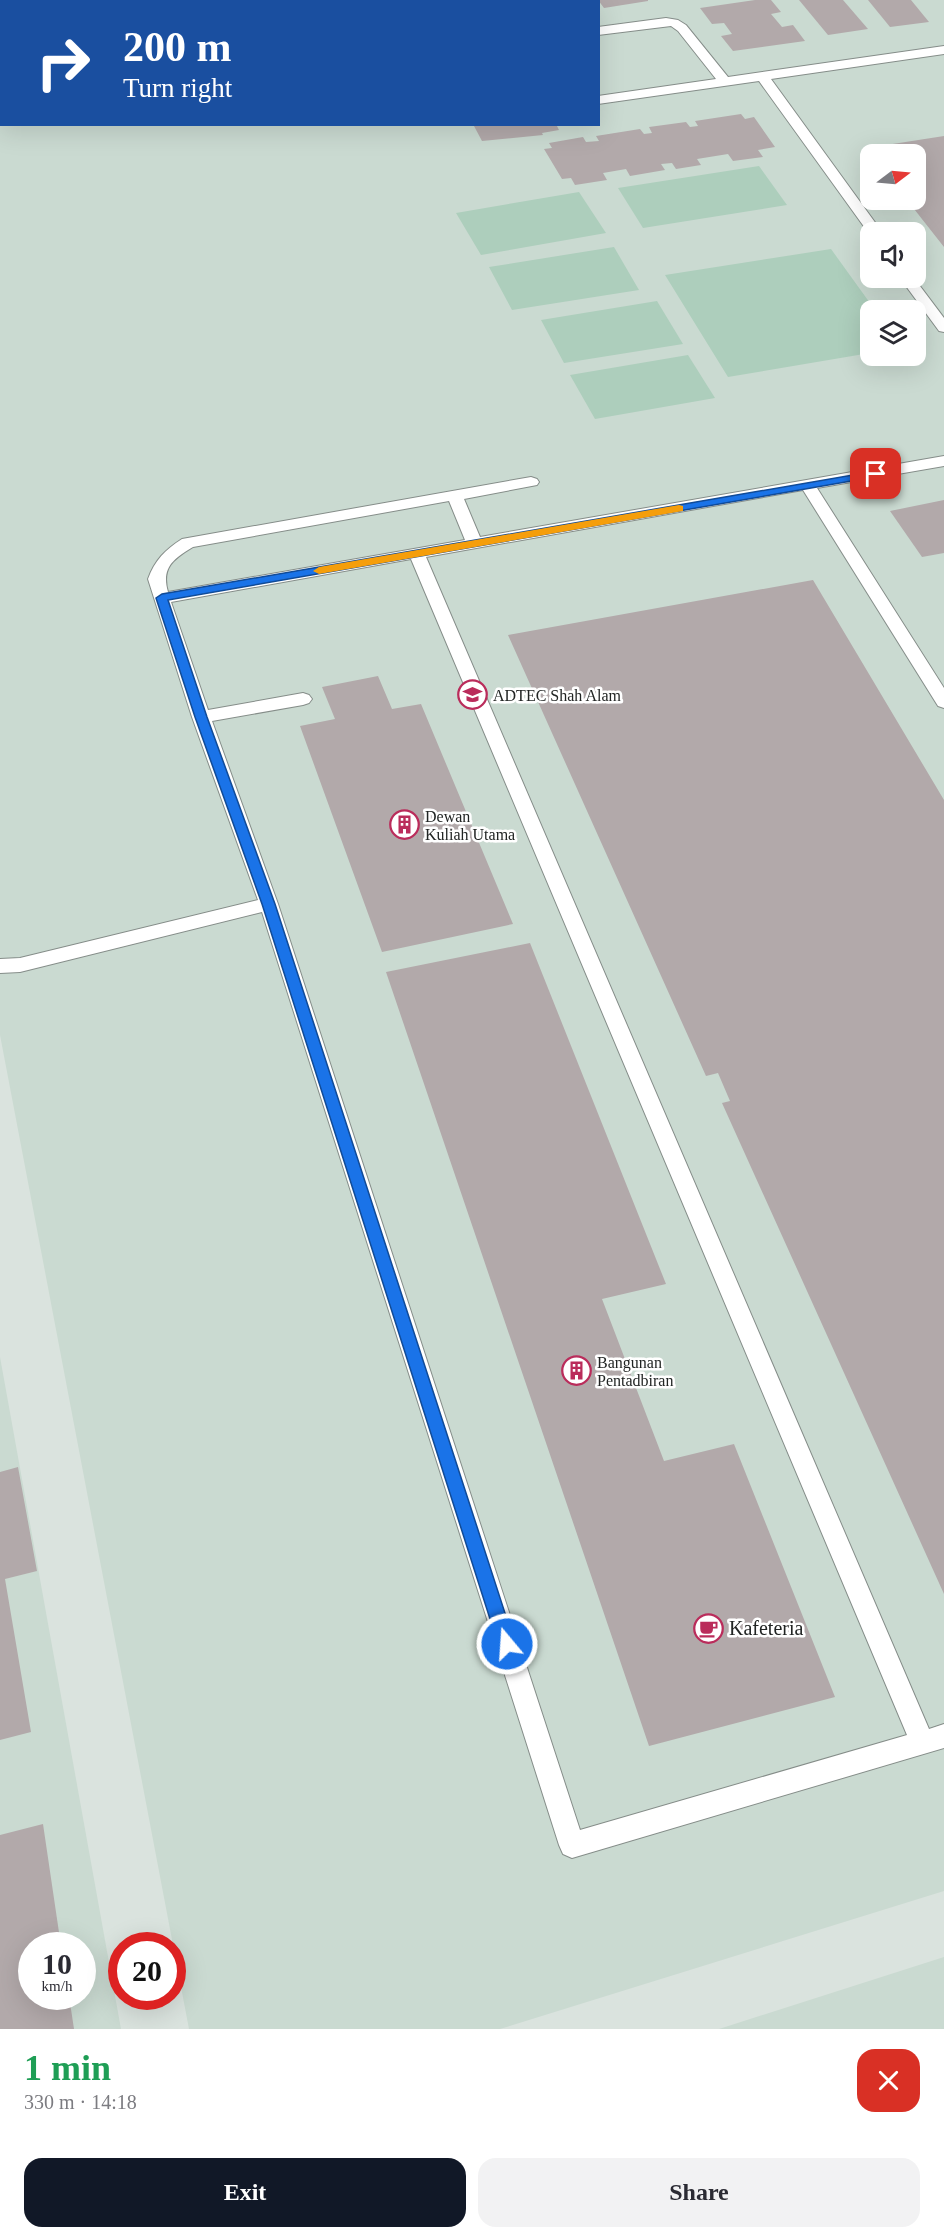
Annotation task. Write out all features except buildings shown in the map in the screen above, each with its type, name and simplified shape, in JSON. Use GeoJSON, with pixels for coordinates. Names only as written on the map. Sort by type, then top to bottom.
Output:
{"type":"FeatureCollection","features":[{"type":"Feature","properties":{"kind":"lane"},"geometry":{"type":"LineString","coordinates":[[600,31],[666,22],[674,23],[682,28],[724,81]]}},
{"type":"Feature","properties":{"kind":"lane"},"geometry":{"type":"LineString","coordinates":[[600,100],[944,50]]}},
{"type":"Feature","properties":{"kind":"lane"},"geometry":{"type":"LineString","coordinates":[[763,77],[868,222]]}},
{"type":"Feature","properties":{"kind":"lane"},"geometry":{"type":"LineString","coordinates":[[914,288],[944,328]]}},
{"type":"Feature","properties":{"kind":"lane"},"geometry":{"type":"LineString","coordinates":[[162,598],[944,462]]}},
{"type":"Feature","properties":{"kind":"lane"},"geometry":{"type":"LineString","coordinates":[[417,554],[933,1739],[572,1845],[269,904],[201,717],[156,579],[161,566],[171,553],[188,543],[531,482]]}},
{"type":"Feature","properties":{"kind":"lane"},"geometry":{"type":"LineString","coordinates":[[808,486],[943,698]]}},
{"type":"Feature","properties":{"kind":"lane"},"geometry":{"type":"LineString","coordinates":[[454,495],[475,544]]}},
{"type":"Feature","properties":{"kind":"lane"},"geometry":{"type":"LineString","coordinates":[[201,717],[303,699]]}},
{"type":"Feature","properties":{"kind":"lane"},"geometry":{"type":"LineString","coordinates":[[0,966],[20,965],[269,904]]}},
{"type":"Feature","properties":{"kind":"shaded area","name":"ADTEC Shah Alam"},"geometry":{"type":"Polygon","coordinates":[[[600,0],[944,0],[944,1891],[500,2029],[189,2029],[185,2010],[186,1932],[171,1932],[0,1035],[0,126],[600,126],[600,0]]]}},
{"type":"Feature","properties":{"kind":"shaded area"},"geometry":{"type":"Polygon","coordinates":[[[0,1357],[108,1957],[108,2010],[118,2010],[121,2029],[0,2029],[0,1357]]]}},
{"type":"Feature","properties":{"kind":"shaded area"},"geometry":{"type":"Polygon","coordinates":[[[944,1957],[944,2029],[719,2029],[944,1957]]]}},
{"type":"Feature","properties":{"kind":"green space"},"geometry":{"type":"Polygon","coordinates":[[[759,166],[787,205],[643,228],[618,188],[759,166]]]}},
{"type":"Feature","properties":{"kind":"green space"},"geometry":{"type":"Polygon","coordinates":[[[579,192],[606,233],[481,255],[456,213],[579,192]]]}},
{"type":"Feature","properties":{"kind":"green space"},"geometry":{"type":"Polygon","coordinates":[[[614,247],[639,290],[512,310],[489,267],[614,247]]]}},
{"type":"Feature","properties":{"kind":"green space"},"geometry":{"type":"Polygon","coordinates":[[[831,249],[868,300],[860,300],[860,355],[728,377],[665,275],[831,249]]]}},
{"type":"Feature","properties":{"kind":"green space"},"geometry":{"type":"Polygon","coordinates":[[[657,301],[683,344],[564,363],[541,320],[657,301]]]}},
{"type":"Feature","properties":{"kind":"green space"},"geometry":{"type":"Polygon","coordinates":[[[688,355],[715,398],[595,419],[570,375],[688,355]]]}},
{"type":"Feature","properties":{"kind":"slow traffic"},"geometry":{"type":"LineString","coordinates":[[319,571],[679,509]]}},
{"type":"Feature","properties":{"kind":"place","name":"ADTEC Shah Alam"},"geometry":{"type":"Point","coordinates":[472,695]}},
{"type":"Feature","properties":{"kind":"place","name":"Dewan Kuliah Utama"},"geometry":{"type":"Point","coordinates":[404,825]}},
{"type":"Feature","properties":{"kind":"place","name":"Bangunan Pentadbiran"},"geometry":{"type":"Point","coordinates":[576,1371]}},
{"type":"Feature","properties":{"kind":"place","name":"Kafeteria"},"geometry":{"type":"Point","coordinates":[708,1628]}},
{"type":"Feature","properties":{"kind":"route"},"geometry":{"type":"LineString","coordinates":[[507,1644],[269,904],[201,717],[162,598],[876,474]]}}]}
